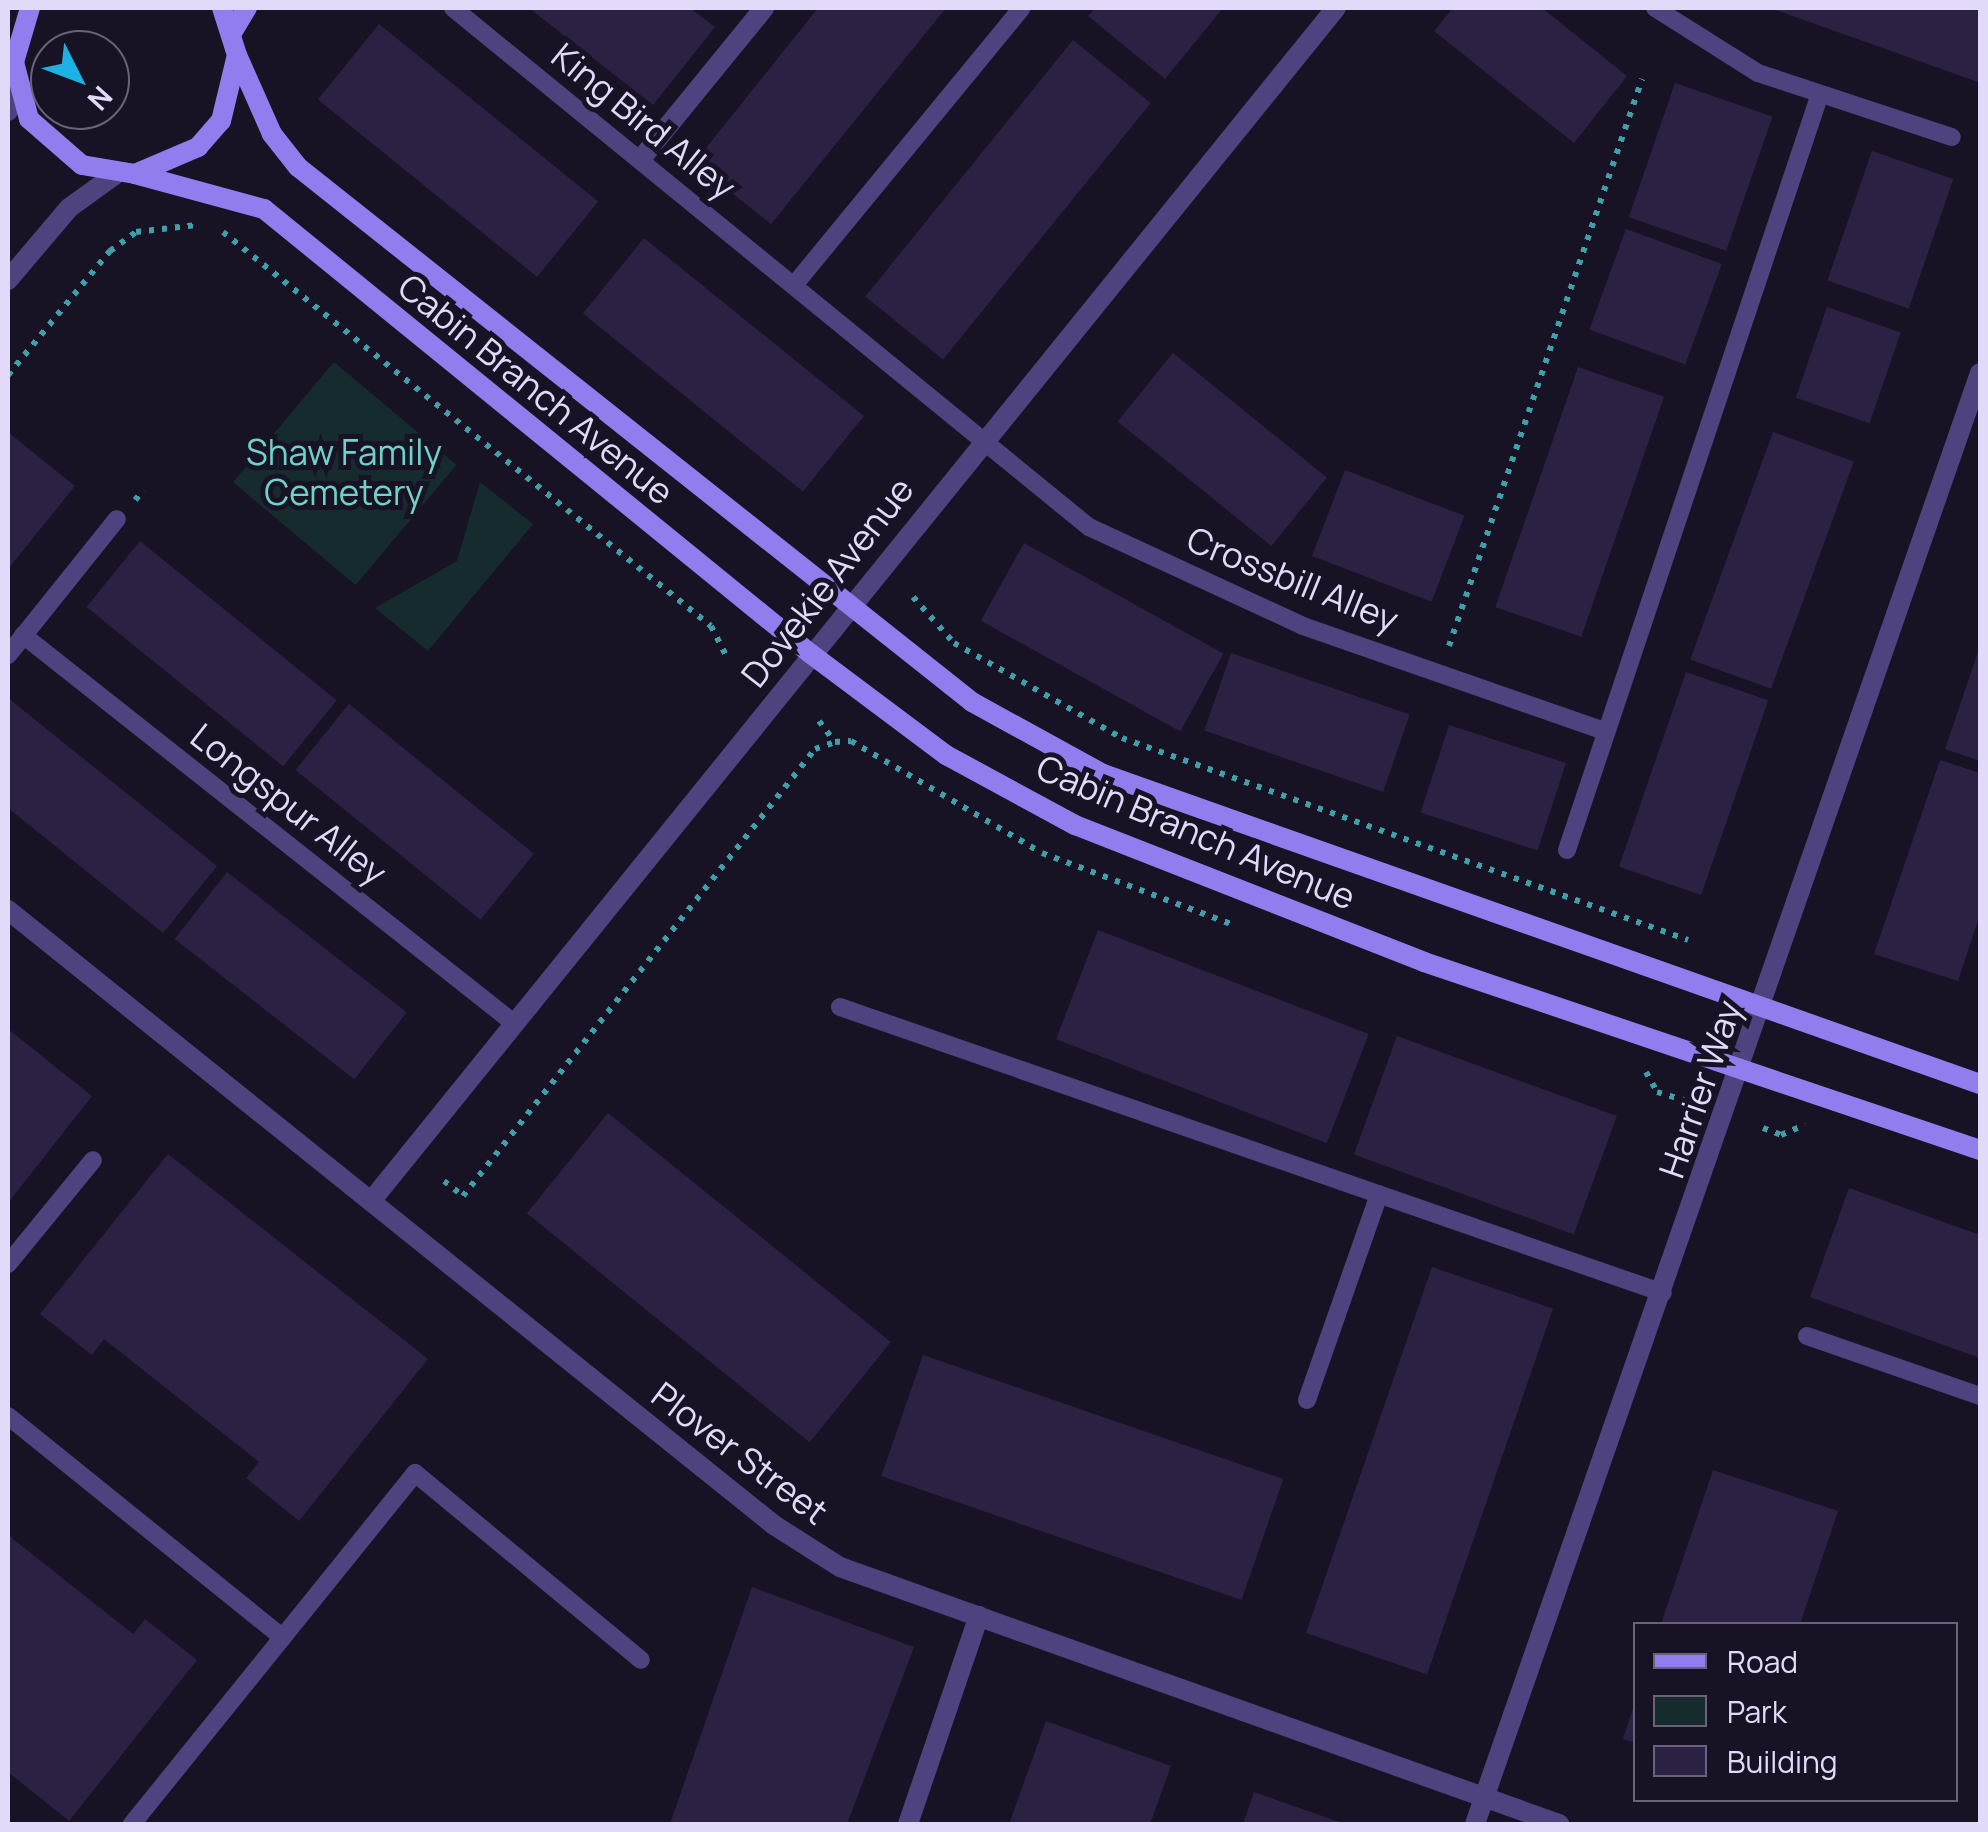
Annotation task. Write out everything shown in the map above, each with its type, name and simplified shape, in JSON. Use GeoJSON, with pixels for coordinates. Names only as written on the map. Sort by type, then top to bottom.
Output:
{"type":"FeatureCollection","features":[{"type":"Feature","properties":{"kind":"street"},"geometry":{"type":"LineString","coordinates":[[8,112],[17,86],[11,55],[30,8]]}},
{"type":"Feature","properties":{"kind":"street","name":"Cabin Branch Avenue"},"geometry":{"type":"LineString","coordinates":[[222,8],[272,134],[298,167],[846,608],[972,702],[1104,774],[1761,1012],[1980,1084]]}},
{"type":"Feature","properties":{"kind":"street"},"geometry":{"type":"LineString","coordinates":[[233,32],[248,8]]}},
{"type":"Feature","properties":{"kind":"street"},"geometry":{"type":"LineString","coordinates":[[641,159],[764,8]]}},
{"type":"Feature","properties":{"kind":"street","name":"Dovekie Avenue"},"geometry":{"type":"LineString","coordinates":[[372,1200],[846,608],[1336,8]]}},
{"type":"Feature","properties":{"kind":"street"},"geometry":{"type":"LineString","coordinates":[[8,280],[69,208],[125,174],[198,147],[220,121],[238,55]]}},
{"type":"Feature","properties":{"kind":"street","name":"Cabin Branch Avenue"},"geometry":{"type":"LineString","coordinates":[[17,86],[52,146],[125,174],[264,209],[811,654],[946,755],[1076,824],[1424,962],[1980,1150]]}},
{"type":"Feature","properties":{"kind":"street","name":"Harrier Way"},"geometry":{"type":"LineString","coordinates":[[1475,1824],[1741,1070],[1980,373]]}},
{"type":"Feature","properties":{"kind":"street","name":"Plover Street"},"geometry":{"type":"LineString","coordinates":[[8,910],[774,1525],[840,1567],[1559,1824]]}},
{"type":"Feature","properties":{"kind":"street"},"geometry":{"type":"LineString","coordinates":[[908,1824],[979,1616]]}},
{"type":"Feature","properties":{"kind":"lane","name":"King Bird Alley"},"geometry":{"type":"LineString","coordinates":[[453,8],[984,438]]}},
{"type":"Feature","properties":{"kind":"lane"},"geometry":{"type":"LineString","coordinates":[[795,284],[1022,8]]}},
{"type":"Feature","properties":{"kind":"lane"},"geometry":{"type":"LineString","coordinates":[[1655,8],[1758,73],[1952,138]]}},
{"type":"Feature","properties":{"kind":"lane"},"geometry":{"type":"LineString","coordinates":[[1567,850],[1820,94]]}},
{"type":"Feature","properties":{"kind":"lane","name":"Crossbill Alley"},"geometry":{"type":"LineString","coordinates":[[984,438],[1089,527],[1302,626],[1605,731]]}},
{"type":"Feature","properties":{"kind":"lane"},"geometry":{"type":"LineString","coordinates":[[8,655],[117,519]]}},
{"type":"Feature","properties":{"kind":"lane","name":"Longspur Alley"},"geometry":{"type":"LineString","coordinates":[[23,636],[516,1024]]}},
{"type":"Feature","properties":{"kind":"lane"},"geometry":{"type":"LineString","coordinates":[[840,1007],[1663,1292]]}},
{"type":"Feature","properties":{"kind":"lane"},"geometry":{"type":"LineString","coordinates":[[8,1264],[94,1160]]}},
{"type":"Feature","properties":{"kind":"lane"},"geometry":{"type":"LineString","coordinates":[[1308,1400],[1379,1194]]}},
{"type":"Feature","properties":{"kind":"lane"},"geometry":{"type":"LineString","coordinates":[[1807,1336],[1980,1396]]}},
{"type":"Feature","properties":{"kind":"lane"},"geometry":{"type":"LineString","coordinates":[[8,1416],[282,1638]]}},
{"type":"Feature","properties":{"kind":"lane"},"geometry":{"type":"LineString","coordinates":[[142,1821],[414,1473],[641,1660]]}},
{"type":"Feature","properties":{"kind":"path"},"geometry":{"type":"LineString","coordinates":[[1440,672],[1642,79]]}},
{"type":"Feature","properties":{"kind":"path"},"geometry":{"type":"LineString","coordinates":[[8,374],[84,279],[136,232],[222,232],[711,626],[728,658]]}},
{"type":"Feature","properties":{"kind":"path"},"geometry":{"type":"LineString","coordinates":[[913,597],[954,643],[1122,738],[1688,940]]}},
{"type":"Feature","properties":{"kind":"path"},"geometry":{"type":"LineString","coordinates":[[444,1181],[463,1196],[815,749],[835,742]]}},
{"type":"Feature","properties":{"kind":"green space","name":"Shaw Family Cemetery"},"geometry":{"type":"Polygon","coordinates":[[[334,362],[457,465],[356,585],[233,482],[334,362]]]}},
{"type":"Feature","properties":{"kind":"green space"},"geometry":{"type":"Polygon","coordinates":[[[480,482],[533,524],[428,651],[375,608],[457,561],[480,482]]]}},
{"type":"Feature","properties":{"kind":"building"},"geometry":{"type":"Polygon","coordinates":[[[529,8],[690,8],[715,27],[653,105],[529,8]]]}},
{"type":"Feature","properties":{"kind":"building"},"geometry":{"type":"Polygon","coordinates":[[[818,8],[946,8],[771,224],[694,163],[818,8]]]}},
{"type":"Feature","properties":{"kind":"building"},"geometry":{"type":"Polygon","coordinates":[[[1095,8],[1223,8],[1165,79],[1088,16],[1095,8]]]}},
{"type":"Feature","properties":{"kind":"building"},"geometry":{"type":"Polygon","coordinates":[[[1453,8],[1542,8],[1627,76],[1574,143],[1434,31],[1453,8]]]}},
{"type":"Feature","properties":{"kind":"building"},"geometry":{"type":"Polygon","coordinates":[[[1770,8],[1980,8],[1978,82],[1770,8]]]}},
{"type":"Feature","properties":{"kind":"building"},"geometry":{"type":"Polygon","coordinates":[[[379,24],[598,201],[537,277],[318,99],[379,24]]]}},
{"type":"Feature","properties":{"kind":"building"},"geometry":{"type":"Polygon","coordinates":[[[1073,40],[1151,103],[943,359],[865,296],[1073,40]]]}},
{"type":"Feature","properties":{"kind":"building"},"geometry":{"type":"Polygon","coordinates":[[[1675,83],[1772,117],[1726,251],[1629,217],[1675,83]]]}},
{"type":"Feature","properties":{"kind":"building"},"geometry":{"type":"Polygon","coordinates":[[[1872,151],[1953,179],[1909,309],[1827,281],[1872,151]]]}},
{"type":"Feature","properties":{"kind":"building"},"geometry":{"type":"Polygon","coordinates":[[[1626,229],[1722,264],[1685,364],[1589,330],[1626,229]]]}},
{"type":"Feature","properties":{"kind":"building"},"geometry":{"type":"Polygon","coordinates":[[[644,238],[864,416],[803,491],[583,313],[644,238]]]}},
{"type":"Feature","properties":{"kind":"building"},"geometry":{"type":"Polygon","coordinates":[[[1827,307],[1901,332],[1869,423],[1796,398],[1827,307]]]}},
{"type":"Feature","properties":{"kind":"building"},"geometry":{"type":"Polygon","coordinates":[[[1173,353],[1327,478],[1271,546],[1118,421],[1173,353]]]}},
{"type":"Feature","properties":{"kind":"building"},"geometry":{"type":"Polygon","coordinates":[[[1578,367],[1664,397],[1581,637],[1495,607],[1578,367]]]}},
{"type":"Feature","properties":{"kind":"building"},"geometry":{"type":"Polygon","coordinates":[[[1773,432],[1854,461],[1771,689],[1690,659],[1773,432]]]}},
{"type":"Feature","properties":{"kind":"building"},"geometry":{"type":"Polygon","coordinates":[[[8,435],[75,486],[8,569],[8,435]]]}},
{"type":"Feature","properties":{"kind":"building"},"geometry":{"type":"Polygon","coordinates":[[[1345,470],[1464,516],[1432,602],[1312,556],[1345,470]]]}},
{"type":"Feature","properties":{"kind":"building"},"geometry":{"type":"Polygon","coordinates":[[[140,541],[337,700],[283,766],[87,607],[140,541]]]}},
{"type":"Feature","properties":{"kind":"building"},"geometry":{"type":"Polygon","coordinates":[[[1024,543],[1223,654],[1180,731],[981,621],[1024,543]]]}},
{"type":"Feature","properties":{"kind":"building"},"geometry":{"type":"Polygon","coordinates":[[[1980,646],[1980,761],[1945,749],[1980,646]]]}},
{"type":"Feature","properties":{"kind":"building"},"geometry":{"type":"Polygon","coordinates":[[[1231,653],[1410,715],[1383,792],[1204,731],[1231,653]]]}},
{"type":"Feature","properties":{"kind":"building"},"geometry":{"type":"Polygon","coordinates":[[[1686,672],[1768,700],[1701,895],[1619,867],[1686,672]]]}},
{"type":"Feature","properties":{"kind":"building"},"geometry":{"type":"Polygon","coordinates":[[[8,698],[217,866],[163,933],[8,808],[8,698]]]}},
{"type":"Feature","properties":{"kind":"building"},"geometry":{"type":"Polygon","coordinates":[[[349,704],[534,854],[480,920],[296,770],[349,704]]]}},
{"type":"Feature","properties":{"kind":"building"},"geometry":{"type":"Polygon","coordinates":[[[1449,725],[1566,763],[1538,851],[1421,812],[1449,725]]]}},
{"type":"Feature","properties":{"kind":"building"},"geometry":{"type":"Polygon","coordinates":[[[1940,760],[1980,773],[1980,914],[1958,981],[1874,954],[1940,760]]]}},
{"type":"Feature","properties":{"kind":"building"},"geometry":{"type":"Polygon","coordinates":[[[227,872],[407,1012],[354,1079],[175,939],[227,872]]]}},
{"type":"Feature","properties":{"kind":"building"},"geometry":{"type":"Polygon","coordinates":[[[1098,930],[1369,1034],[1327,1143],[1056,1039],[1098,930]]]}},
{"type":"Feature","properties":{"kind":"building"},"geometry":{"type":"Polygon","coordinates":[[[8,1029],[92,1096],[8,1203],[8,1029]]]}},
{"type":"Feature","properties":{"kind":"building"},"geometry":{"type":"Polygon","coordinates":[[[1397,1036],[1617,1116],[1574,1234],[1354,1154],[1397,1036]]]}},
{"type":"Feature","properties":{"kind":"building"},"geometry":{"type":"Polygon","coordinates":[[[608,1113],[891,1342],[810,1442],[527,1213],[608,1113]]]}},
{"type":"Feature","properties":{"kind":"building"},"geometry":{"type":"Polygon","coordinates":[[[168,1154],[428,1359],[299,1521],[246,1478],[259,1462],[104,1339],[92,1355],[40,1314],[168,1154]]]}},
{"type":"Feature","properties":{"kind":"building"},"geometry":{"type":"Polygon","coordinates":[[[1849,1188],[1980,1235],[1980,1358],[1810,1297],[1849,1188]]]}},
{"type":"Feature","properties":{"kind":"building"},"geometry":{"type":"Polygon","coordinates":[[[1432,1267],[1553,1309],[1427,1675],[1306,1633],[1432,1267]]]}},
{"type":"Feature","properties":{"kind":"building"},"geometry":{"type":"Polygon","coordinates":[[[923,1355],[1283,1479],[1242,1600],[881,1476],[923,1355]]]}},
{"type":"Feature","properties":{"kind":"building"},"geometry":{"type":"Polygon","coordinates":[[[1713,1470],[1838,1511],[1801,1622],[1662,1622],[1713,1470]]]}},
{"type":"Feature","properties":{"kind":"building"},"geometry":{"type":"Polygon","coordinates":[[[8,1535],[133,1634],[145,1619],[197,1660],[69,1821],[8,1772],[8,1535]]]}},
{"type":"Feature","properties":{"kind":"building"},"geometry":{"type":"Polygon","coordinates":[[[752,1587],[914,1647],[847,1824],[670,1824],[752,1587]]]}},
{"type":"Feature","properties":{"kind":"building"},"geometry":{"type":"Polygon","coordinates":[[[1633,1709],[1633,1742],[1623,1739],[1633,1709]]]}},
{"type":"Feature","properties":{"kind":"building"},"geometry":{"type":"Polygon","coordinates":[[[1046,1721],[1171,1766],[1150,1824],[1009,1824],[1046,1721]]]}},
{"type":"Feature","properties":{"kind":"building"},"geometry":{"type":"Polygon","coordinates":[[[1254,1792],[1345,1824],[1243,1824],[1254,1792]]]}}]}
